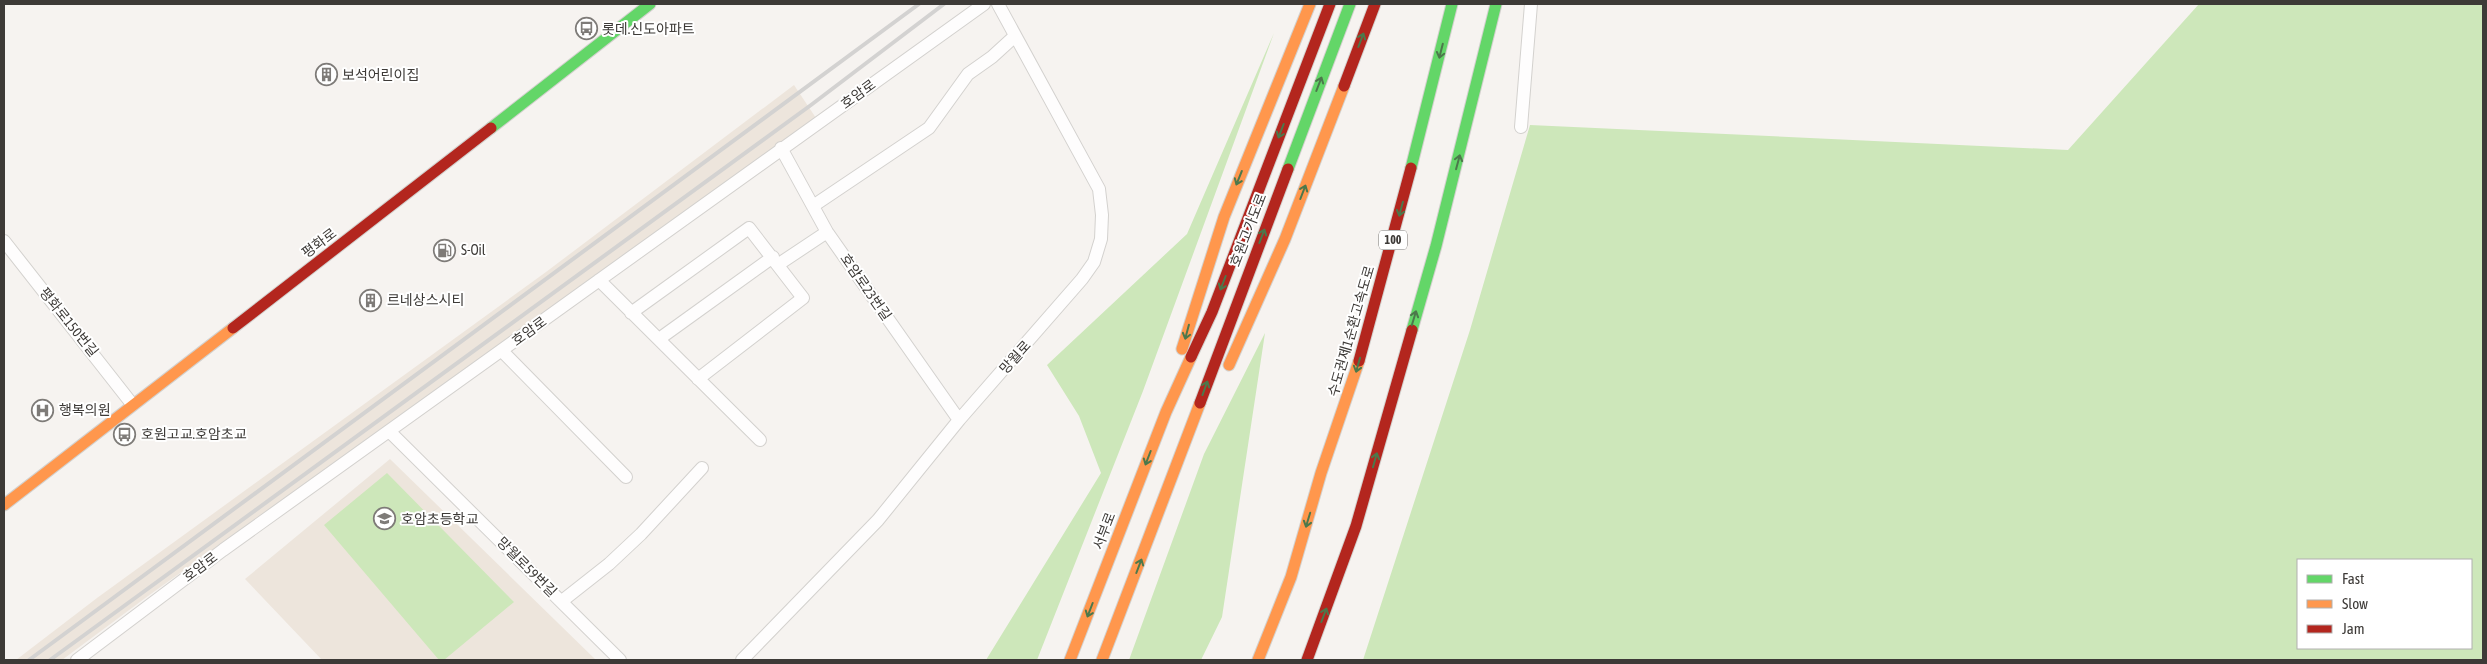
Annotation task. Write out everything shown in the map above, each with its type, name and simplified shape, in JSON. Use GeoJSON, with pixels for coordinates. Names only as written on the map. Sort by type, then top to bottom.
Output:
{"type":"FeatureCollection","features":[{"type":"Feature","properties":{"kind":"main road","name":"평화로"},"geometry":{"type":"LineString","coordinates":[[4,504],[366,226],[650,4]]}},
{"type":"Feature","properties":{"kind":"main road"},"geometry":{"type":"LineString","coordinates":[[1166,412],[1193,310],[1230,198],[1310,4]]}},
{"type":"Feature","properties":{"kind":"main road","name":"호원고가도로"},"geometry":{"type":"LineString","coordinates":[[1166,412],[1212,312],[1330,4]]}},
{"type":"Feature","properties":{"kind":"main road","name":"호원고가도로"},"geometry":{"type":"LineString","coordinates":[[1177,467],[1350,4]]}},
{"type":"Feature","properties":{"kind":"main road"},"geometry":{"type":"LineString","coordinates":[[1102,660],[1177,467],[1224,377],[1285,239],[1375,4]]}},
{"type":"Feature","properties":{"kind":"main road","name":"수도권제1순환고속도로"},"geometry":{"type":"LineString","coordinates":[[1258,660],[1292,577],[1322,473],[1353,380],[1422,130],[1452,4]]}},
{"type":"Feature","properties":{"kind":"main road"},"geometry":{"type":"LineString","coordinates":[[1306,660],[1356,526],[1436,246],[1496,4]]}},
{"type":"Feature","properties":{"kind":"main road","name":"서부로"},"geometry":{"type":"LineString","coordinates":[[1070,660],[1166,412]]}},
{"type":"Feature","properties":{"kind":"street","name":"호암로"},"geometry":{"type":"LineString","coordinates":[[77,660],[224,550],[984,4]]}},
{"type":"Feature","properties":{"kind":"street","name":"망월로"},"geometry":{"type":"LineString","coordinates":[[742,660],[878,520],[959,420],[1082,279],[1094,262],[1101,239],[1102,215],[1099,189],[998,4]]}},
{"type":"Feature","properties":{"kind":"street"},"geometry":{"type":"LineString","coordinates":[[1521,127],[1531,4]]}},
{"type":"Feature","properties":{"kind":"street"},"geometry":{"type":"LineString","coordinates":[[813,206],[929,128],[968,74],[992,57],[1015,36]]}},
{"type":"Feature","properties":{"kind":"street","name":"호암로23번길"},"geometry":{"type":"LineString","coordinates":[[781,148],[826,232],[959,420]]}},
{"type":"Feature","properties":{"kind":"street"},"geometry":{"type":"LineString","coordinates":[[631,313],[749,228],[776,260],[803,298],[698,379]]}},
{"type":"Feature","properties":{"kind":"street"},"geometry":{"type":"LineString","coordinates":[[659,339],[776,260],[826,232]]}},
{"type":"Feature","properties":{"kind":"street","name":"평화로150번길"},"geometry":{"type":"LineString","coordinates":[[4,241],[132,404]]}},
{"type":"Feature","properties":{"kind":"street"},"geometry":{"type":"LineString","coordinates":[[599,280],[760,440]]}},
{"type":"Feature","properties":{"kind":"street"},"geometry":{"type":"LineString","coordinates":[[502,351],[626,477]]}},
{"type":"Feature","properties":{"kind":"street","name":"망월로59번길"},"geometry":{"type":"LineString","coordinates":[[390,432],[620,660]]}},
{"type":"Feature","properties":{"kind":"street"},"geometry":{"type":"LineString","coordinates":[[562,601],[609,564],[641,534],[702,468]]}},
{"type":"Feature","properties":{"kind":"shaded area"},"geometry":{"type":"Polygon","coordinates":[[[794,85],[816,118],[148,596],[62,660],[16,660],[97,598],[546,272],[794,85]]]}},
{"type":"Feature","properties":{"kind":"shaded area","name":"호암초등학교"},"geometry":{"type":"Polygon","coordinates":[[[390,459],[596,660],[322,660],[245,579],[390,459]]]}},
{"type":"Feature","properties":{"kind":"green space"},"geometry":{"type":"Polygon","coordinates":[[[2199,4],[2483,4],[2483,660],[1363,660],[1470,330],[1530,125],[2068,150],[2199,4]]]}},
{"type":"Feature","properties":{"kind":"green space"},"geometry":{"type":"Polygon","coordinates":[[[1274,33],[1143,391],[1037,660],[986,660],[1101,473],[1079,416],[1047,365],[1187,234],[1274,33]]]}},
{"type":"Feature","properties":{"kind":"green space"},"geometry":{"type":"Polygon","coordinates":[[[1265,333],[1222,617],[1201,660],[1129,660],[1204,454],[1265,333]]]}},
{"type":"Feature","properties":{"kind":"green space"},"geometry":{"type":"Polygon","coordinates":[[[387,473],[514,602],[444,660],[439,660],[324,525],[387,473]]]}},
{"type":"Feature","properties":{"kind":"railway"},"geometry":{"type":"LineString","coordinates":[[29,660],[919,4]]}},
{"type":"Feature","properties":{"kind":"railway"},"geometry":{"type":"LineString","coordinates":[[50,660],[811,105],[944,4]]}},
{"type":"Feature","properties":{"kind":"traffic: fast"},"geometry":{"type":"LineString","coordinates":[[491,128],[650,4]]}},
{"type":"Feature","properties":{"kind":"traffic: fast"},"geometry":{"type":"LineString","coordinates":[[1288,169],[1350,4]]}},
{"type":"Feature","properties":{"kind":"traffic: fast"},"geometry":{"type":"LineString","coordinates":[[1411,168],[1452,4]]}},
{"type":"Feature","properties":{"kind":"traffic: fast"},"geometry":{"type":"LineString","coordinates":[[1412,330],[1436,246],[1496,4]]}},
{"type":"Feature","properties":{"kind":"traffic: slow"},"geometry":{"type":"LineString","coordinates":[[1182,349],[1224,217],[1310,4]]}},
{"type":"Feature","properties":{"kind":"traffic: slow"},"geometry":{"type":"LineString","coordinates":[[1229,365],[1285,239],[1344,86]]}},
{"type":"Feature","properties":{"kind":"traffic: slow"},"geometry":{"type":"LineString","coordinates":[[4,505],[233,328]]}},
{"type":"Feature","properties":{"kind":"traffic: slow"},"geometry":{"type":"LineString","coordinates":[[1070,660],[1166,412],[1191,357]]}},
{"type":"Feature","properties":{"kind":"traffic: slow"},"geometry":{"type":"LineString","coordinates":[[1258,660],[1291,577],[1321,473],[1359,361]]}},
{"type":"Feature","properties":{"kind":"traffic: slow"},"geometry":{"type":"LineString","coordinates":[[1102,660],[1200,403]]}},
{"type":"Feature","properties":{"kind":"traffic: jam"},"geometry":{"type":"LineString","coordinates":[[1191,357],[1212,312],[1330,4]]}},
{"type":"Feature","properties":{"kind":"traffic: jam"},"geometry":{"type":"LineString","coordinates":[[1344,86],[1375,4]]}},
{"type":"Feature","properties":{"kind":"traffic: jam"},"geometry":{"type":"LineString","coordinates":[[233,328],[491,128]]}},
{"type":"Feature","properties":{"kind":"traffic: jam"},"geometry":{"type":"LineString","coordinates":[[1359,361],[1411,168]]}},
{"type":"Feature","properties":{"kind":"traffic: jam"},"geometry":{"type":"LineString","coordinates":[[1200,403],[1288,169]]}},
{"type":"Feature","properties":{"kind":"traffic: jam"},"geometry":{"type":"LineString","coordinates":[[1307,660],[1356,526],[1412,330]]}},
{"type":"Feature","properties":{"kind":"place","name":"롯데.신도아파트"},"geometry":{"type":"Point","coordinates":[586,29]}},
{"type":"Feature","properties":{"kind":"place","name":"보석어린이집"},"geometry":{"type":"Point","coordinates":[326,75]}},
{"type":"Feature","properties":{"kind":"place","name":"S-Oil"},"geometry":{"type":"Point","coordinates":[445,250]}},
{"type":"Feature","properties":{"kind":"place","name":"르네상스시티"},"geometry":{"type":"Point","coordinates":[371,300]}},
{"type":"Feature","properties":{"kind":"place","name":"행복의원"},"geometry":{"type":"Point","coordinates":[43,410]}},
{"type":"Feature","properties":{"kind":"place","name":"호원고교.호암초교"},"geometry":{"type":"Point","coordinates":[125,434]}},
{"type":"Feature","properties":{"kind":"place","name":"호암초등학교"},"geometry":{"type":"Point","coordinates":[385,519]}}]}
